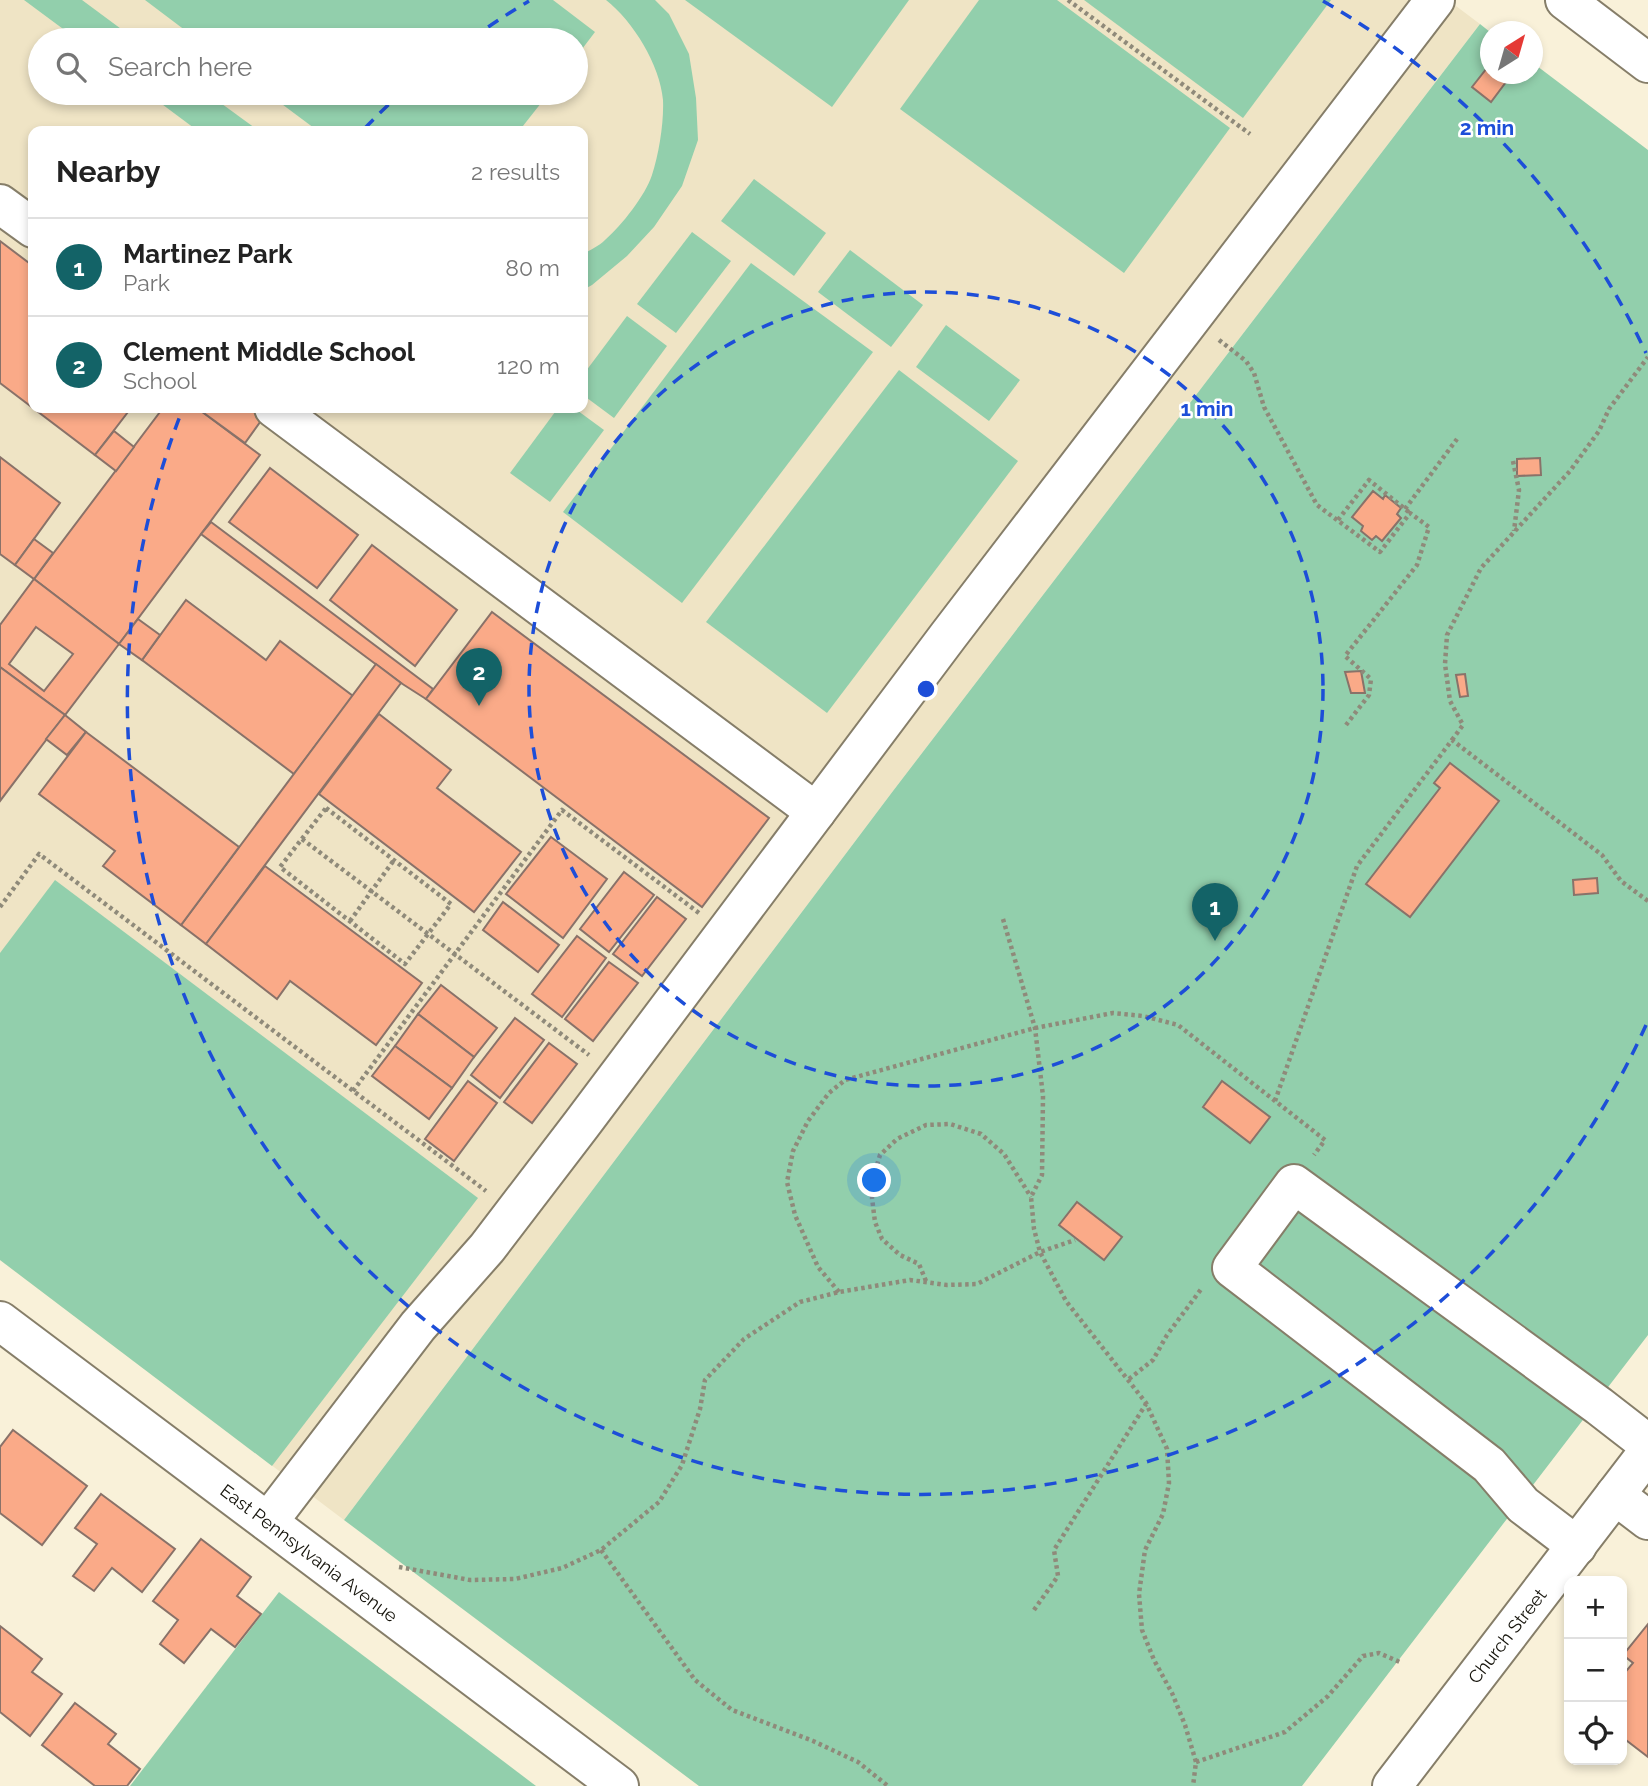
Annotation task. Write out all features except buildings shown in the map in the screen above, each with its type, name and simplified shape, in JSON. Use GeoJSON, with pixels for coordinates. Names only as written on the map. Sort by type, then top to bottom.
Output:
{"type":"FeatureCollection","features":[{"type":"Feature","properties":{"kind":"street"},"geometry":{"type":"LineString","coordinates":[[268,1522],[418,1326],[487,1248],[956,625],[1435,0]]}},
{"type":"Feature","properties":{"kind":"street"},"geometry":{"type":"LineString","coordinates":[[1565,0],[1648,63]]}},
{"type":"Feature","properties":{"kind":"street"},"geometry":{"type":"LineString","coordinates":[[0,204],[28,224]]}},
{"type":"Feature","properties":{"kind":"street"},"geometry":{"type":"LineString","coordinates":[[281,413],[816,811]]}},
{"type":"Feature","properties":{"kind":"street"},"geometry":{"type":"LineString","coordinates":[[1577,1546],[1523,1505],[1489,1465],[1232,1268],[1294,1184],[1648,1444]]}},
{"type":"Feature","properties":{"kind":"street","name":"East Pennsylvania Avenue"},"geometry":{"type":"LineString","coordinates":[[0,1321],[619,1786]]}},
{"type":"Feature","properties":{"kind":"street","name":"Church Street"},"geometry":{"type":"LineString","coordinates":[[1392,1786],[1648,1452]]}},
{"type":"Feature","properties":{"kind":"street"},"geometry":{"type":"LineString","coordinates":[[1615,1495],[1648,1520]]}},
{"type":"Feature","properties":{"kind":"path"},"geometry":{"type":"LineString","coordinates":[[1068,0],[1250,134]]}},
{"type":"Feature","properties":{"kind":"path"},"geometry":{"type":"LineString","coordinates":[[1191,319],[1246,361],[1254,373],[1264,407],[1317,505],[1380,552],[1457,439]]}},
{"type":"Feature","properties":{"kind":"path"},"geometry":{"type":"LineString","coordinates":[[1275,1101],[1357,866],[1463,725],[1450,701],[1445,664],[1447,635],[1481,568],[1570,471],[1599,431],[1609,409],[1648,357]]}},
{"type":"Feature","properties":{"kind":"path"},"geometry":{"type":"LineString","coordinates":[[1513,461],[1519,490],[1514,532]]}},
{"type":"Feature","properties":{"kind":"path"},"geometry":{"type":"LineString","coordinates":[[1338,520],[1369,480],[1429,527],[1417,565],[1345,656],[1371,679],[1369,695],[1346,725]]}},
{"type":"Feature","properties":{"kind":"path"},"geometry":{"type":"LineString","coordinates":[[1452,740],[1602,855],[1621,881],[1648,901]]}},
{"type":"Feature","properties":{"kind":"path"},"geometry":{"type":"LineString","coordinates":[[326,808],[452,904],[405,964],[280,867],[302,839],[326,808]]}},
{"type":"Feature","properties":{"kind":"path"},"geometry":{"type":"LineString","coordinates":[[353,1091],[562,810],[702,916]]}},
{"type":"Feature","properties":{"kind":"path"},"geometry":{"type":"LineString","coordinates":[[302,839],[617,1077]]}},
{"type":"Feature","properties":{"kind":"path"},"geometry":{"type":"LineString","coordinates":[[0,907],[39,854],[493,1196]]}},
{"type":"Feature","properties":{"kind":"path"},"geometry":{"type":"LineString","coordinates":[[350,921],[394,860]]}},
{"type":"Feature","properties":{"kind":"path"},"geometry":{"type":"LineString","coordinates":[[1003,919],[1035,1028],[1043,1096],[1042,1175],[1031,1197]]}},
{"type":"Feature","properties":{"kind":"path"},"geometry":{"type":"LineString","coordinates":[[839,1292],[818,1267],[795,1215],[787,1182],[793,1150],[808,1121],[829,1093],[845,1080],[1035,1028],[1113,1013],[1143,1016],[1178,1025],[1325,1140],[1294,1184]]}},
{"type":"Feature","properties":{"kind":"path"},"geometry":{"type":"LineString","coordinates":[[926,1282],[919,1265],[900,1255],[882,1239],[875,1222],[873,1178],[880,1155],[897,1139],[926,1125],[950,1124],[981,1134],[1004,1154],[1031,1197],[1034,1229],[1040,1252],[1066,1301],[1146,1403],[1167,1449],[1169,1483],[1163,1514],[1145,1550],[1139,1594],[1143,1630],[1185,1725],[1196,1762],[1192,1786]]}},
{"type":"Feature","properties":{"kind":"path"},"geometry":{"type":"LineString","coordinates":[[399,1567],[470,1580],[515,1578],[562,1568],[601,1550],[659,1502],[682,1465],[700,1409],[705,1380],[744,1339],[800,1302],[839,1292],[910,1280],[947,1285],[977,1284],[1040,1252],[1075,1240]]}},
{"type":"Feature","properties":{"kind":"path"},"geometry":{"type":"LineString","coordinates":[[1129,1379],[1153,1360],[1167,1335],[1204,1286],[1232,1268]]}},
{"type":"Feature","properties":{"kind":"path"},"geometry":{"type":"LineString","coordinates":[[1034,1610],[1059,1576],[1054,1550],[1146,1403]]}},
{"type":"Feature","properties":{"kind":"path"},"geometry":{"type":"LineString","coordinates":[[601,1550],[695,1680],[732,1710],[813,1741],[858,1762],[888,1786]]}},
{"type":"Feature","properties":{"kind":"path"},"geometry":{"type":"LineString","coordinates":[[1196,1762],[1286,1732],[1328,1696],[1363,1656],[1379,1653],[1402,1663]]}},
{"type":"Feature","properties":{"kind":"shaded area"},"geometry":{"type":"Polygon","coordinates":[[[0,0],[1448,0],[1480,24],[893,791],[344,1520],[0,1260],[0,0]]]}},
{"type":"Feature","properties":{"kind":"green space"},"geometry":{"type":"Polygon","coordinates":[[[24,0],[82,0],[120,28],[62,28],[24,0]]]}},
{"type":"Feature","properties":{"kind":"green space"},"geometry":{"type":"Polygon","coordinates":[[[145,0],[553,0],[595,32],[588,41],[588,28],[182,28],[145,0]]]}},
{"type":"Feature","properties":{"kind":"green space"},"geometry":{"type":"Polygon","coordinates":[[[606,0],[655,0],[669,14],[689,54],[696,98],[698,140],[682,186],[654,227],[627,256],[588,287],[588,251],[612,234],[644,192],[655,167],[663,118],[661,87],[651,59],[635,32],[606,0]]]}},
{"type":"Feature","properties":{"kind":"green space"},"geometry":{"type":"Polygon","coordinates":[[[685,0],[909,0],[832,107],[685,0]]]}},
{"type":"Feature","properties":{"kind":"green space"},"geometry":{"type":"Polygon","coordinates":[[[979,0],[1057,0],[1230,128],[1124,273],[900,109],[979,0]]]}},
{"type":"Feature","properties":{"kind":"green space"},"geometry":{"type":"Polygon","coordinates":[[[1084,0],[1331,0],[1243,118],[1084,0]]]}},
{"type":"Feature","properties":{"kind":"green space"},"geometry":{"type":"Polygon","coordinates":[[[1480,24],[1480,84],[1543,84],[1543,71],[1648,150],[1648,1335],[1302,1786],[699,1786],[344,1520],[893,791],[1480,24]]]}},
{"type":"Feature","properties":{"kind":"green space"},"geometry":{"type":"Polygon","coordinates":[[[163,105],[223,105],[252,126],[191,126],[163,105]]]}},
{"type":"Feature","properties":{"kind":"green space"},"geometry":{"type":"Polygon","coordinates":[[[283,105],[540,105],[523,126],[311,126],[283,105]]]}},
{"type":"Feature","properties":{"kind":"green space"},"geometry":{"type":"Polygon","coordinates":[[[754,179],[826,233],[794,276],[721,221],[754,179]]]}},
{"type":"Feature","properties":{"kind":"green space"},"geometry":{"type":"Polygon","coordinates":[[[692,232],[731,261],[676,333],[637,304],[692,232]]]}},
{"type":"Feature","properties":{"kind":"green space"},"geometry":{"type":"Polygon","coordinates":[[[850,250],[923,305],[891,347],[818,292],[850,250]]]}},
{"type":"Feature","properties":{"kind":"green space"},"geometry":{"type":"Polygon","coordinates":[[[751,263],[873,352],[682,603],[563,512],[751,263]]]}},
{"type":"Feature","properties":{"kind":"green space"},"geometry":{"type":"Polygon","coordinates":[[[627,316],[667,346],[614,418],[588,399],[588,368],[627,316]]]}},
{"type":"Feature","properties":{"kind":"green space"},"geometry":{"type":"Polygon","coordinates":[[[946,325],[1020,380],[989,421],[916,367],[946,325]]]}},
{"type":"Feature","properties":{"kind":"green space"},"geometry":{"type":"Polygon","coordinates":[[[899,370],[1018,461],[827,713],[706,622],[899,370]]]}},
{"type":"Feature","properties":{"kind":"green space"},"geometry":{"type":"Polygon","coordinates":[[[554,413],[581,413],[604,430],[550,502],[510,473],[554,413]]]}},
{"type":"Feature","properties":{"kind":"green space"},"geometry":{"type":"Polygon","coordinates":[[[55,880],[478,1198],[272,1466],[0,1260],[0,953],[55,880]]]}},
{"type":"Feature","properties":{"kind":"green space"},"geometry":{"type":"Polygon","coordinates":[[[279,1592],[536,1786],[130,1786],[279,1592]]]}},
{"type":"Feature","properties":{"kind":"place","name":"Clement Middle School"},"geometry":{"type":"Point","coordinates":[479,706]}},
{"type":"Feature","properties":{"kind":"place","name":"Martinez Park"},"geometry":{"type":"Point","coordinates":[1215,941]}}]}
